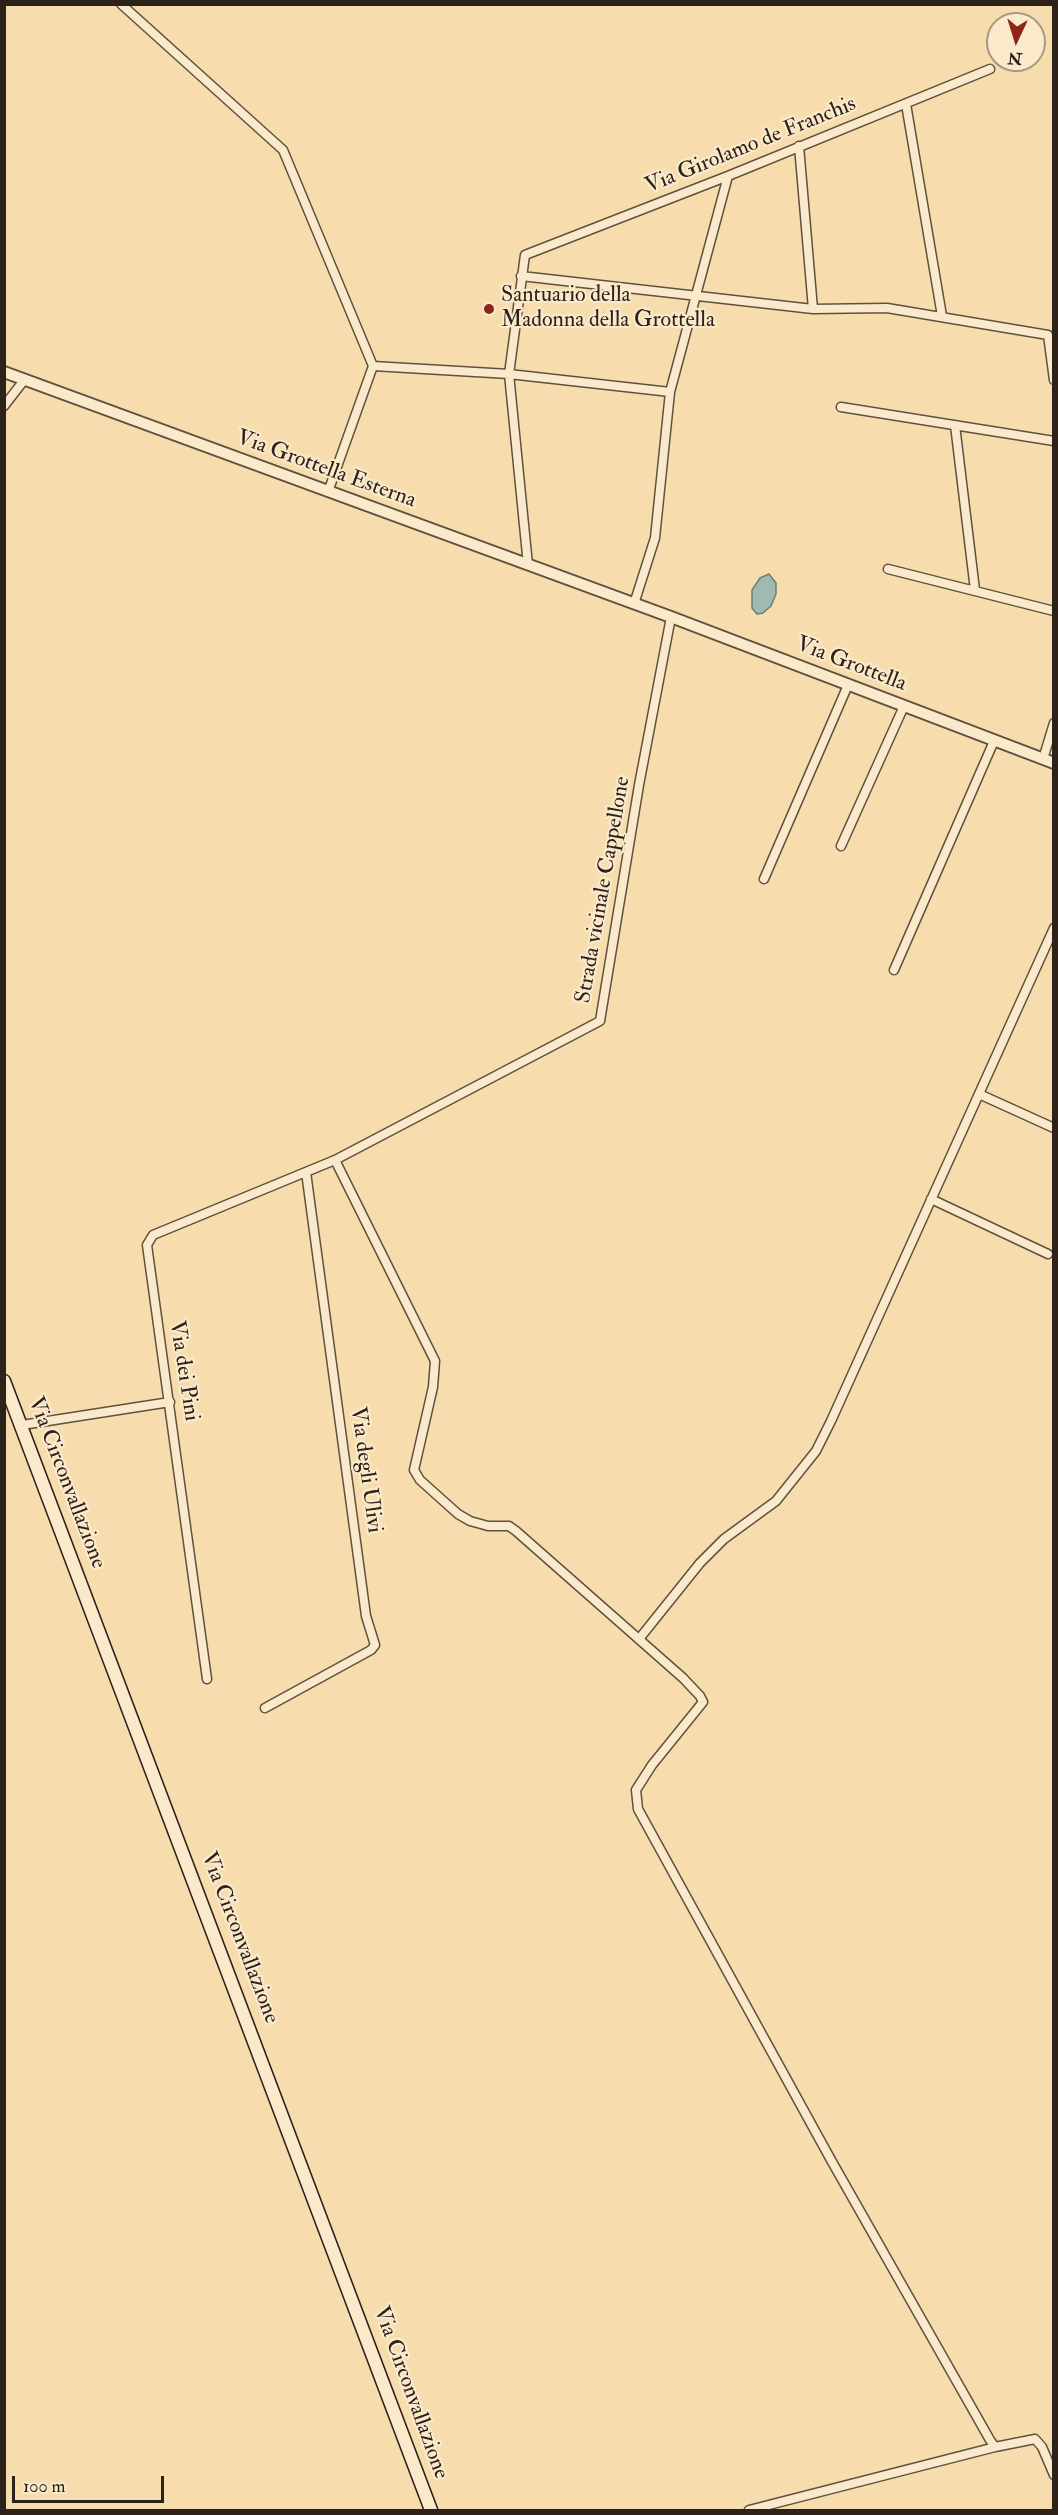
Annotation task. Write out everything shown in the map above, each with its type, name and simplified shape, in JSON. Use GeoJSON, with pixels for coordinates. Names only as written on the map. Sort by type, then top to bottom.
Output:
{"type":"FeatureCollection","features":[{"type":"Feature","properties":{"kind":"main road","name":"Via Circonvallazione"},"geometry":{"type":"LineString","coordinates":[[4,1381],[431,2511]]}},
{"type":"Feature","properties":{"kind":"street"},"geometry":{"type":"LineString","coordinates":[[121,4],[283,150],[373,366],[328,492]]}},
{"type":"Feature","properties":{"kind":"street","name":"Via Girolamo de Franchis"},"geometry":{"type":"LineString","coordinates":[[521,276],[525,255],[728,176],[986,71]]}},
{"type":"Feature","properties":{"kind":"street"},"geometry":{"type":"LineString","coordinates":[[906,104],[942,316]]}},
{"type":"Feature","properties":{"kind":"street"},"geometry":{"type":"LineString","coordinates":[[799,146],[813,309]]}},
{"type":"Feature","properties":{"kind":"street"},"geometry":{"type":"LineString","coordinates":[[634,604],[655,538],[670,392],[728,176]]}},
{"type":"Feature","properties":{"kind":"street"},"geometry":{"type":"LineString","coordinates":[[528,565],[509,374],[521,276],[696,298],[813,309],[887,308],[1048,335],[1053,380]]}},
{"type":"Feature","properties":{"kind":"street"},"geometry":{"type":"LineString","coordinates":[[373,366],[509,374],[670,392]]}},
{"type":"Feature","properties":{"kind":"street","name":"Via Grottella Esterna"},"geometry":{"type":"LineString","coordinates":[[4,372],[634,604]]}},
{"type":"Feature","properties":{"kind":"street"},"geometry":{"type":"LineString","coordinates":[[4,406],[25,379]]}},
{"type":"Feature","properties":{"kind":"street"},"geometry":{"type":"LineString","coordinates":[[841,407],[1053,441]]}},
{"type":"Feature","properties":{"kind":"street"},"geometry":{"type":"LineString","coordinates":[[955,425],[975,590]]}},
{"type":"Feature","properties":{"kind":"street"},"geometry":{"type":"LineString","coordinates":[[888,569],[1053,611]]}},
{"type":"Feature","properties":{"kind":"street","name":"Via Grottella"},"geometry":{"type":"LineString","coordinates":[[634,604],[1048,761]]}},
{"type":"Feature","properties":{"kind":"street","name":"Strada vicinale Cappellone"},"geometry":{"type":"LineString","coordinates":[[306,1172],[334,1160],[600,1021],[639,784],[671,618]]}},
{"type":"Feature","properties":{"kind":"street"},"geometry":{"type":"LineString","coordinates":[[764,879],[848,685]]}},
{"type":"Feature","properties":{"kind":"street"},"geometry":{"type":"LineString","coordinates":[[842,846],[904,706]]}},
{"type":"Feature","properties":{"kind":"street"},"geometry":{"type":"LineString","coordinates":[[1048,761],[1053,723]]}},
{"type":"Feature","properties":{"kind":"street"},"geometry":{"type":"LineString","coordinates":[[894,970],[994,741]]}},
{"type":"Feature","properties":{"kind":"street"},"geometry":{"type":"LineString","coordinates":[[639,1639],[700,1563],[724,1539],[776,1501],[816,1450],[1053,927]]}},
{"type":"Feature","properties":{"kind":"street"},"geometry":{"type":"LineString","coordinates":[[979,1094],[1053,1128]]}},
{"type":"Feature","properties":{"kind":"street"},"geometry":{"type":"LineString","coordinates":[[334,1160],[435,1361],[434,1388],[414,1470],[420,1480],[458,1514],[470,1521],[488,1526],[509,1526],[516,1531],[683,1678],[703,1702],[652,1765],[636,1790],[638,1809],[859,2210],[994,2447]]}},
{"type":"Feature","properties":{"kind":"street","name":"Via dei Pini"},"geometry":{"type":"LineString","coordinates":[[207,1678],[170,1402],[151,1288],[147,1245],[153,1236],[306,1172]]}},
{"type":"Feature","properties":{"kind":"street","name":"Via degli Ulivi"},"geometry":{"type":"LineString","coordinates":[[264,1708],[371,1650],[375,1645],[366,1616],[306,1172]]}},
{"type":"Feature","properties":{"kind":"street"},"geometry":{"type":"LineString","coordinates":[[931,1199],[1048,1254]]}},
{"type":"Feature","properties":{"kind":"street"},"geometry":{"type":"LineString","coordinates":[[22,1425],[170,1402]]}},
{"type":"Feature","properties":{"kind":"street"},"geometry":{"type":"LineString","coordinates":[[750,2511],[994,2447],[1035,2439],[1042,2447],[1053,2475]]}},
{"type":"Feature","properties":{"kind":"water"},"geometry":{"type":"Polygon","coordinates":[[[769,574],[776,583],[776,594],[771,606],[763,613],[757,614],[752,608],[752,590],[760,578],[769,574]]]}},
{"type":"Feature","properties":{"kind":"place","name":"Santuario della Madonna della Grottella"},"geometry":{"type":"Point","coordinates":[489,309]}}]}
